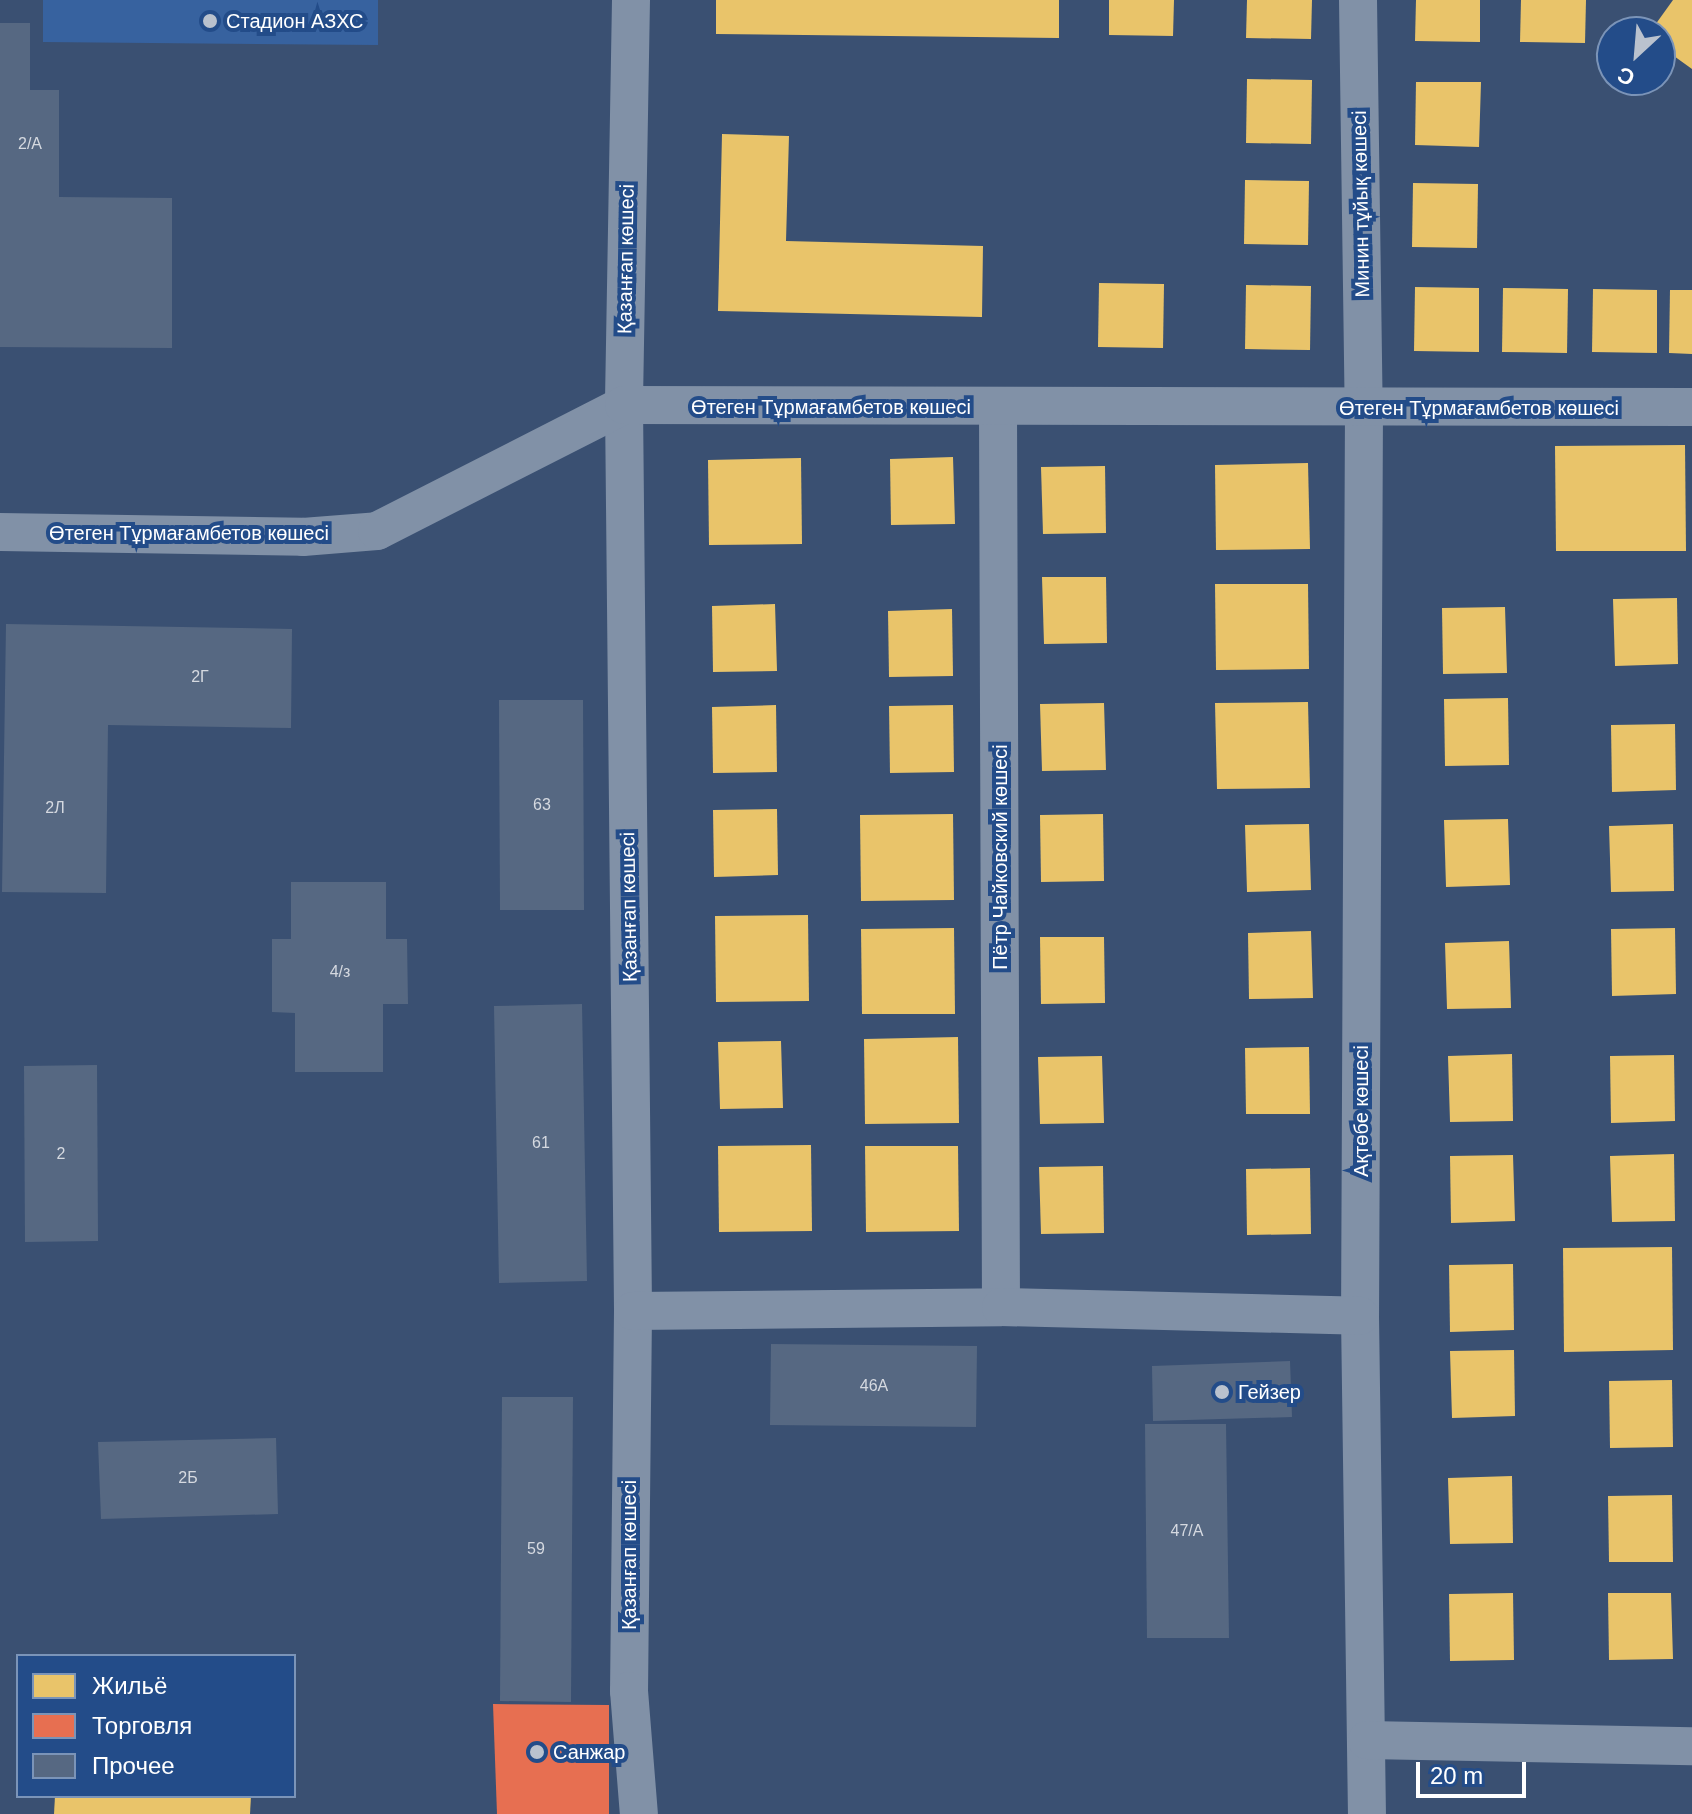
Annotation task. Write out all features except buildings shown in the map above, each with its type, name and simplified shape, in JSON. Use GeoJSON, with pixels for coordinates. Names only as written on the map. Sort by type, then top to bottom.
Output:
{"type":"FeatureCollection","features":[{"type":"Feature","properties":{"kind":"street","name":"Қазанғап көшесі"},"geometry":{"type":"LineString","coordinates":[[631,0],[624,405],[633,1311],[629,1691],[639,1814]]}},
{"type":"Feature","properties":{"kind":"street","name":"Минин тұйық көшесі"},"geometry":{"type":"LineString","coordinates":[[1358,0],[1364,408]]}},
{"type":"Feature","properties":{"kind":"street","name":"Өтеген Тұрмағамбетов көшесі"},"geometry":{"type":"LineString","coordinates":[[0,532],[303,537],[377,531],[624,405],[1692,407]]}},
{"type":"Feature","properties":{"kind":"street","name":"Пётр Чайковский көшесі"},"geometry":{"type":"LineString","coordinates":[[998,408],[1001,1307]]}},
{"type":"Feature","properties":{"kind":"street","name":"Ақтөбе көшесі"},"geometry":{"type":"LineString","coordinates":[[1364,408],[1360,1316],[1367,1814]]}},
{"type":"Feature","properties":{"kind":"street"},"geometry":{"type":"LineString","coordinates":[[633,1311],[1001,1307],[1360,1316]]}},
{"type":"Feature","properties":{"kind":"street"},"geometry":{"type":"LineString","coordinates":[[1367,1740],[1692,1746]]}},
{"type":"Feature","properties":{"kind":"shaded area","name":"Стадион АЗХС"},"geometry":{"type":"Polygon","coordinates":[[[43,0],[378,0],[378,45],[43,42],[43,0]]]}},
{"type":"Feature","properties":{"kind":"place","name":"Стадион АЗХС"},"geometry":{"type":"Point","coordinates":[210,21]}},
{"type":"Feature","properties":{"kind":"place","name":"Гейзер"},"geometry":{"type":"Point","coordinates":[1222,1392]}},
{"type":"Feature","properties":{"kind":"place","name":"Санжар"},"geometry":{"type":"Point","coordinates":[537,1752]}}]}
